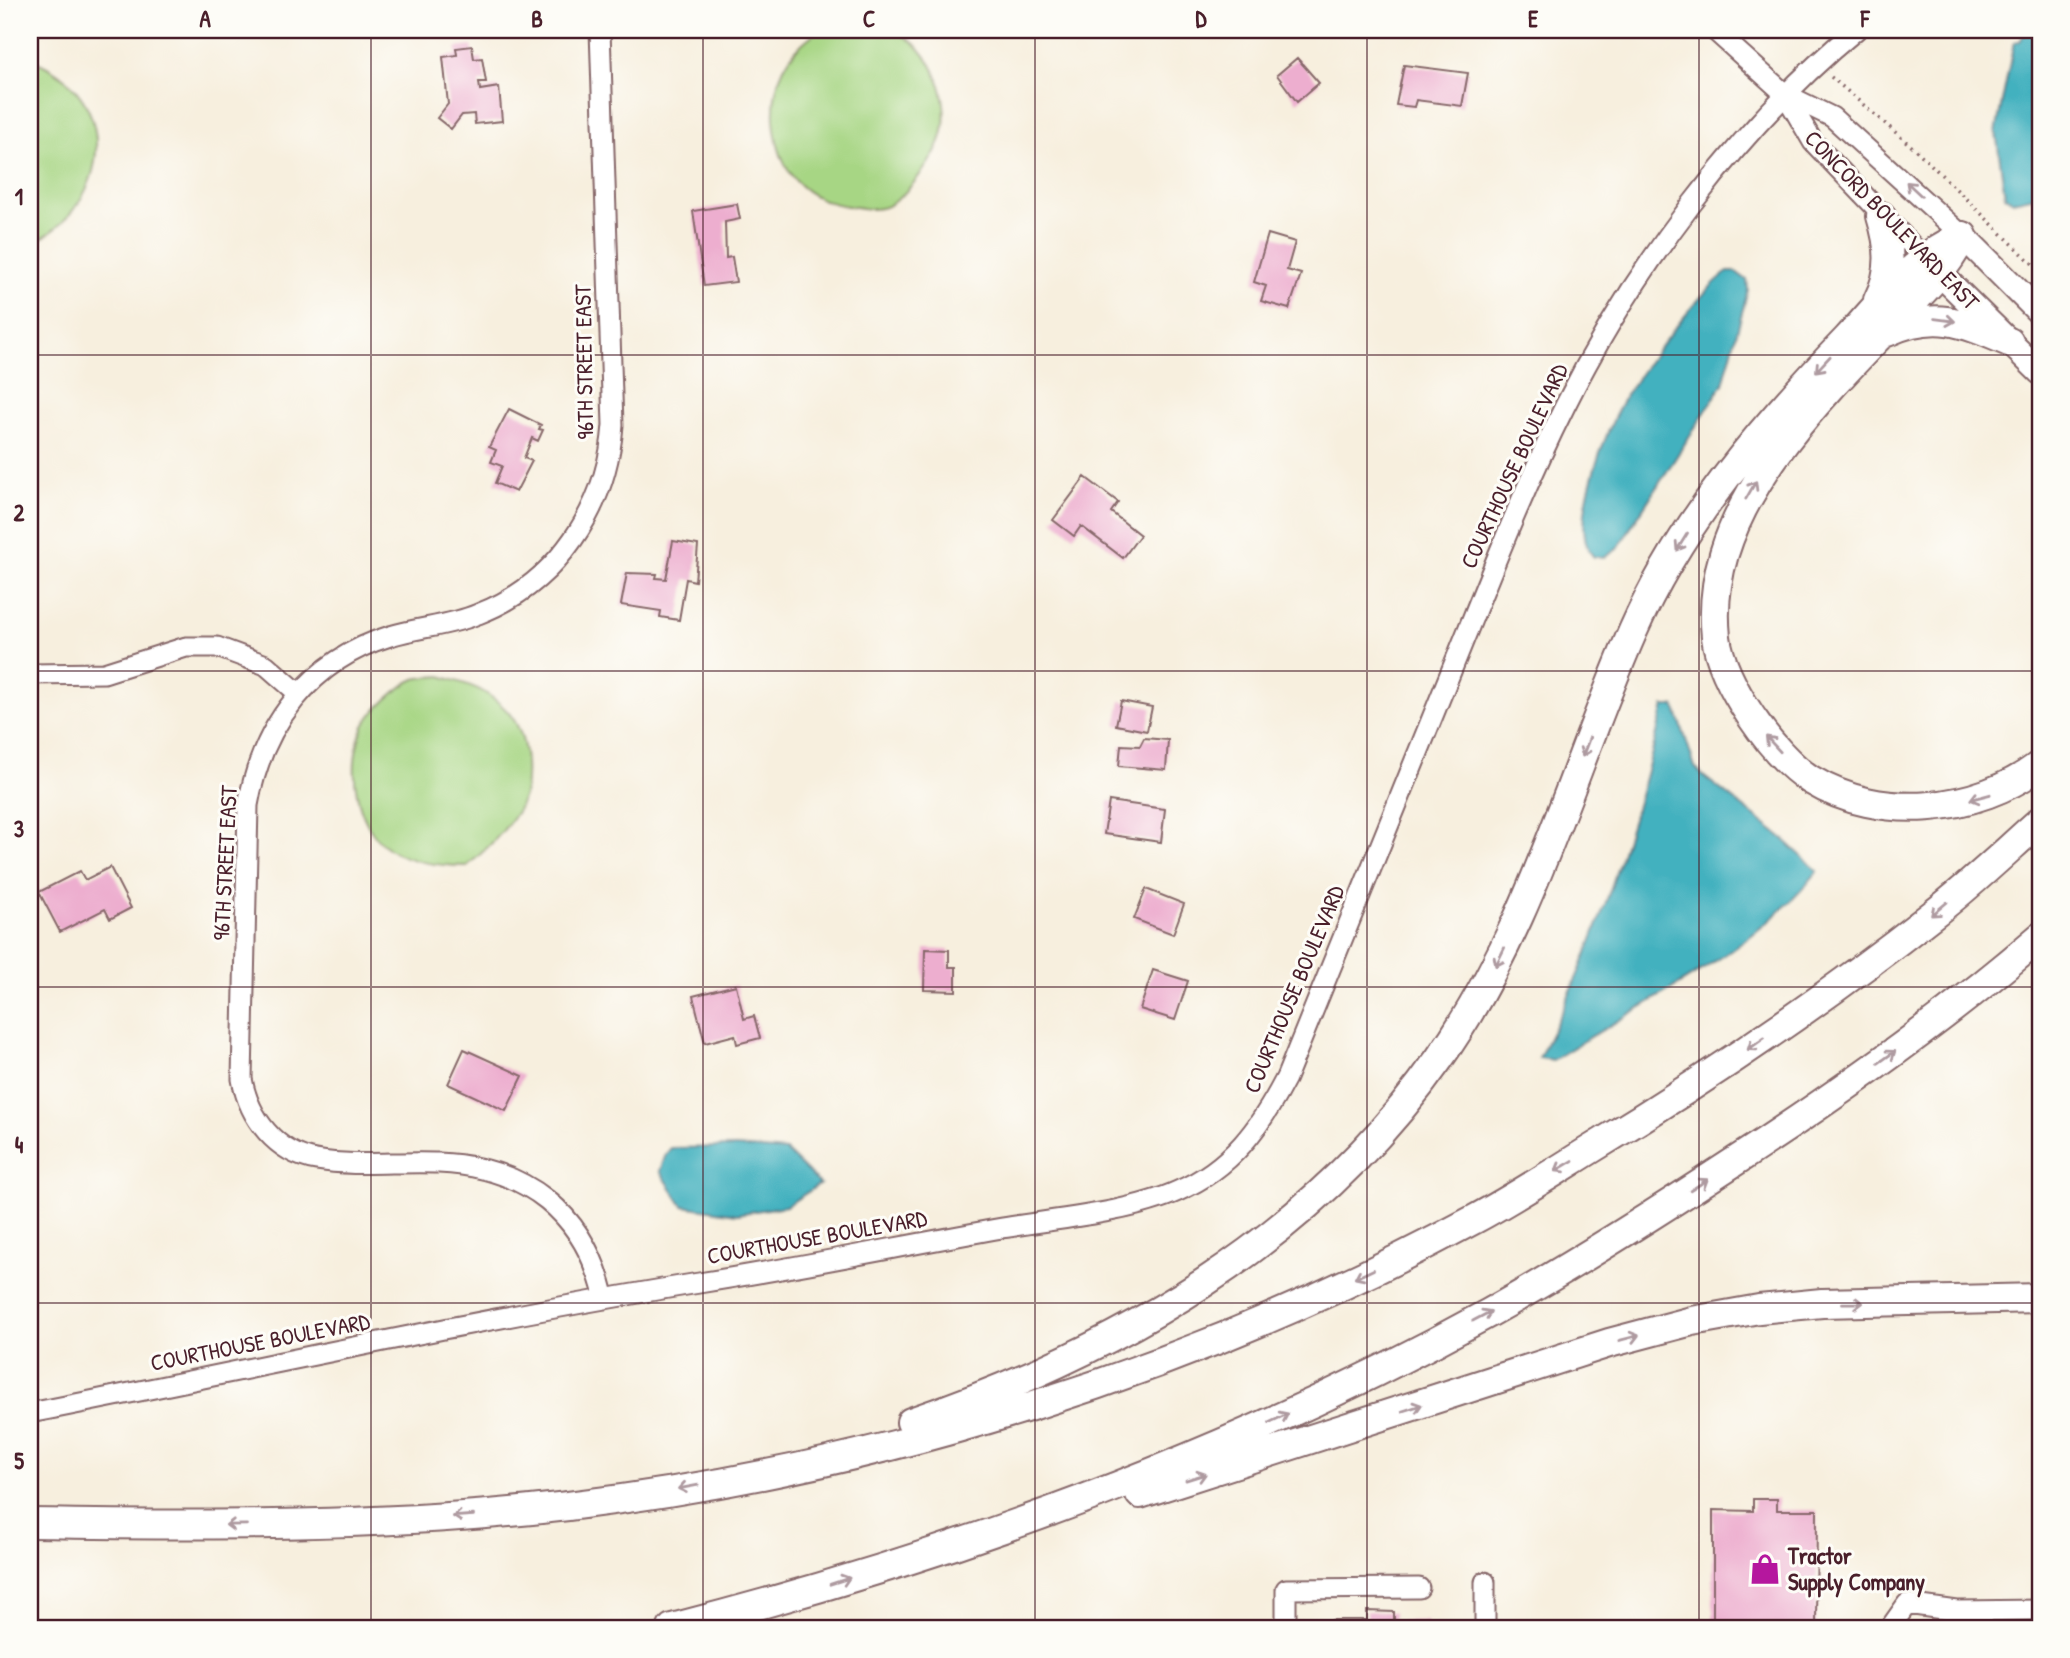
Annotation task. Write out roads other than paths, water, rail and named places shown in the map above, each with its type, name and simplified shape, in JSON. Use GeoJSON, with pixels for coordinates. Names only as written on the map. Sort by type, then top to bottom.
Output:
{"type":"FeatureCollection","features":[{"type":"Feature","properties":{"kind":"highway"},"geometry":{"type":"LineString","coordinates":[[1881,216],[1887,235],[1889,269],[1876,324],[1759,477],[1738,513],[1715,592],[1716,639],[1734,687],[1769,741],[1810,779],[1852,798],[1905,807],[1957,803],[1993,793],[2040,765]]}},
{"type":"Feature","properties":{"kind":"highway"},"geometry":{"type":"LineString","coordinates":[[755,1475],[985,1395],[1095,1347],[1146,1321],[1250,1253],[1301,1213],[1353,1163],[1399,1113],[1441,1057],[1484,989],[1522,912],[1635,627],[1679,546],[1726,475],[1778,413],[1876,324],[1964,236]]}},
{"type":"Feature","properties":{"kind":"highway"},"geometry":{"type":"LineString","coordinates":[[1876,324],[1906,323],[1933,318],[1962,323],[2009,342]]}},
{"type":"Feature","properties":{"kind":"highway"},"geometry":{"type":"LineString","coordinates":[[30,1524],[215,1525],[394,1521],[569,1506],[755,1475],[950,1429],[1131,1373],[1234,1333],[1424,1246],[1490,1210],[1745,1052],[1937,911],[2040,821]]}},
{"type":"Feature","properties":{"kind":"highway"},"geometry":{"type":"LineString","coordinates":[[672,1628],[775,1602],[918,1556],[1089,1496],[1250,1432],[1370,1375],[1563,1271],[1787,1127],[1917,1035],[2040,937]]}},
{"type":"Feature","properties":{"kind":"highway"},"geometry":{"type":"LineString","coordinates":[[918,1556],[1098,1507],[1296,1446],[1609,1343],[1692,1321],[1759,1309],[1822,1303],[2040,1298]]}},
{"type":"Feature","properties":{"kind":"main road","name":"CONCORD BOULEVARD EAST"},"geometry":{"type":"LineString","coordinates":[[1964,236],[2040,313]]}},
{"type":"Feature","properties":{"kind":"main road","name":"CONCORD BOULEVARD EAST"},"geometry":{"type":"LineString","coordinates":[[1932,266],[2040,372]]}},
{"type":"Feature","properties":{"kind":"street","name":"96TH STREET EAST"},"geometry":{"type":"LineString","coordinates":[[600,30],[612,425],[607,466],[593,506],[562,553],[518,594],[463,620],[392,635],[360,647],[328,666],[298,693],[269,736],[256,771],[247,814],[242,1079],[257,1120],[269,1135],[290,1151],[315,1160],[466,1165],[498,1173],[527,1186],[566,1214],[576,1226],[598,1270],[605,1299]]}},
{"type":"Feature","properties":{"kind":"street"},"geometry":{"type":"LineString","coordinates":[[1714,30],[1785,94]]}},
{"type":"Feature","properties":{"kind":"street","name":"COURTHOUSE BOULEVARD"},"geometry":{"type":"LineString","coordinates":[[30,1413],[605,1299],[821,1263],[1147,1201],[1199,1182],[1249,1141],[1267,1115],[1286,1078],[1520,502],[1566,404],[1666,239],[1785,94],[1856,30]]}},
{"type":"Feature","properties":{"kind":"street","name":"CONCORD BOULEVARD EAST"},"geometry":{"type":"LineString","coordinates":[[1785,94],[1813,142],[1881,216],[1932,266]]}},
{"type":"Feature","properties":{"kind":"street","name":"CONCORD BOULEVARD EAST"},"geometry":{"type":"LineString","coordinates":[[1785,94],[1832,117],[1964,236]]}},
{"type":"Feature","properties":{"kind":"street"},"geometry":{"type":"LineString","coordinates":[[30,674],[104,673],[186,647],[217,647],[266,665],[298,693]]}},
{"type":"Feature","properties":{"kind":"street"},"geometry":{"type":"LineString","coordinates":[[1485,1582],[1485,1628]]}},
{"type":"Feature","properties":{"kind":"street"},"geometry":{"type":"LineString","coordinates":[[1286,1628],[1286,1589],[1419,1588]]}},
{"type":"Feature","properties":{"kind":"street"},"geometry":{"type":"LineString","coordinates":[[1890,1628],[1907,1604],[1957,1611],[2040,1610]]}},
{"type":"Feature","properties":{"kind":"water"},"geometry":{"type":"Polygon","coordinates":[[[2027,30],[2040,30],[2040,195],[2013,201],[2005,196],[1996,132],[2014,42],[2020,41],[2027,30]]]}},
{"type":"Feature","properties":{"kind":"water"},"geometry":{"type":"Polygon","coordinates":[[[1728,272],[1736,272],[1747,280],[1748,290],[1723,384],[1617,549],[1605,557],[1594,557],[1587,543],[1584,525],[1586,503],[1607,434],[1623,400],[1657,351],[1704,294],[1728,272]]]}},
{"type":"Feature","properties":{"kind":"water"},"geometry":{"type":"Polygon","coordinates":[[[1664,706],[1675,706],[1695,767],[1702,775],[1780,836],[1818,871],[1792,900],[1729,952],[1553,1060],[1539,1058],[1560,1016],[1612,886],[1664,706]]]}},
{"type":"Feature","properties":{"kind":"water"},"geometry":{"type":"Polygon","coordinates":[[[735,1147],[786,1151],[820,1184],[786,1206],[737,1214],[683,1206],[660,1171],[671,1148],[735,1147]]]}},
{"type":"Feature","properties":{"kind":"place","name":"Tractor Supply Company"},"geometry":{"type":"Point","coordinates":[1765,1569]}}]}
